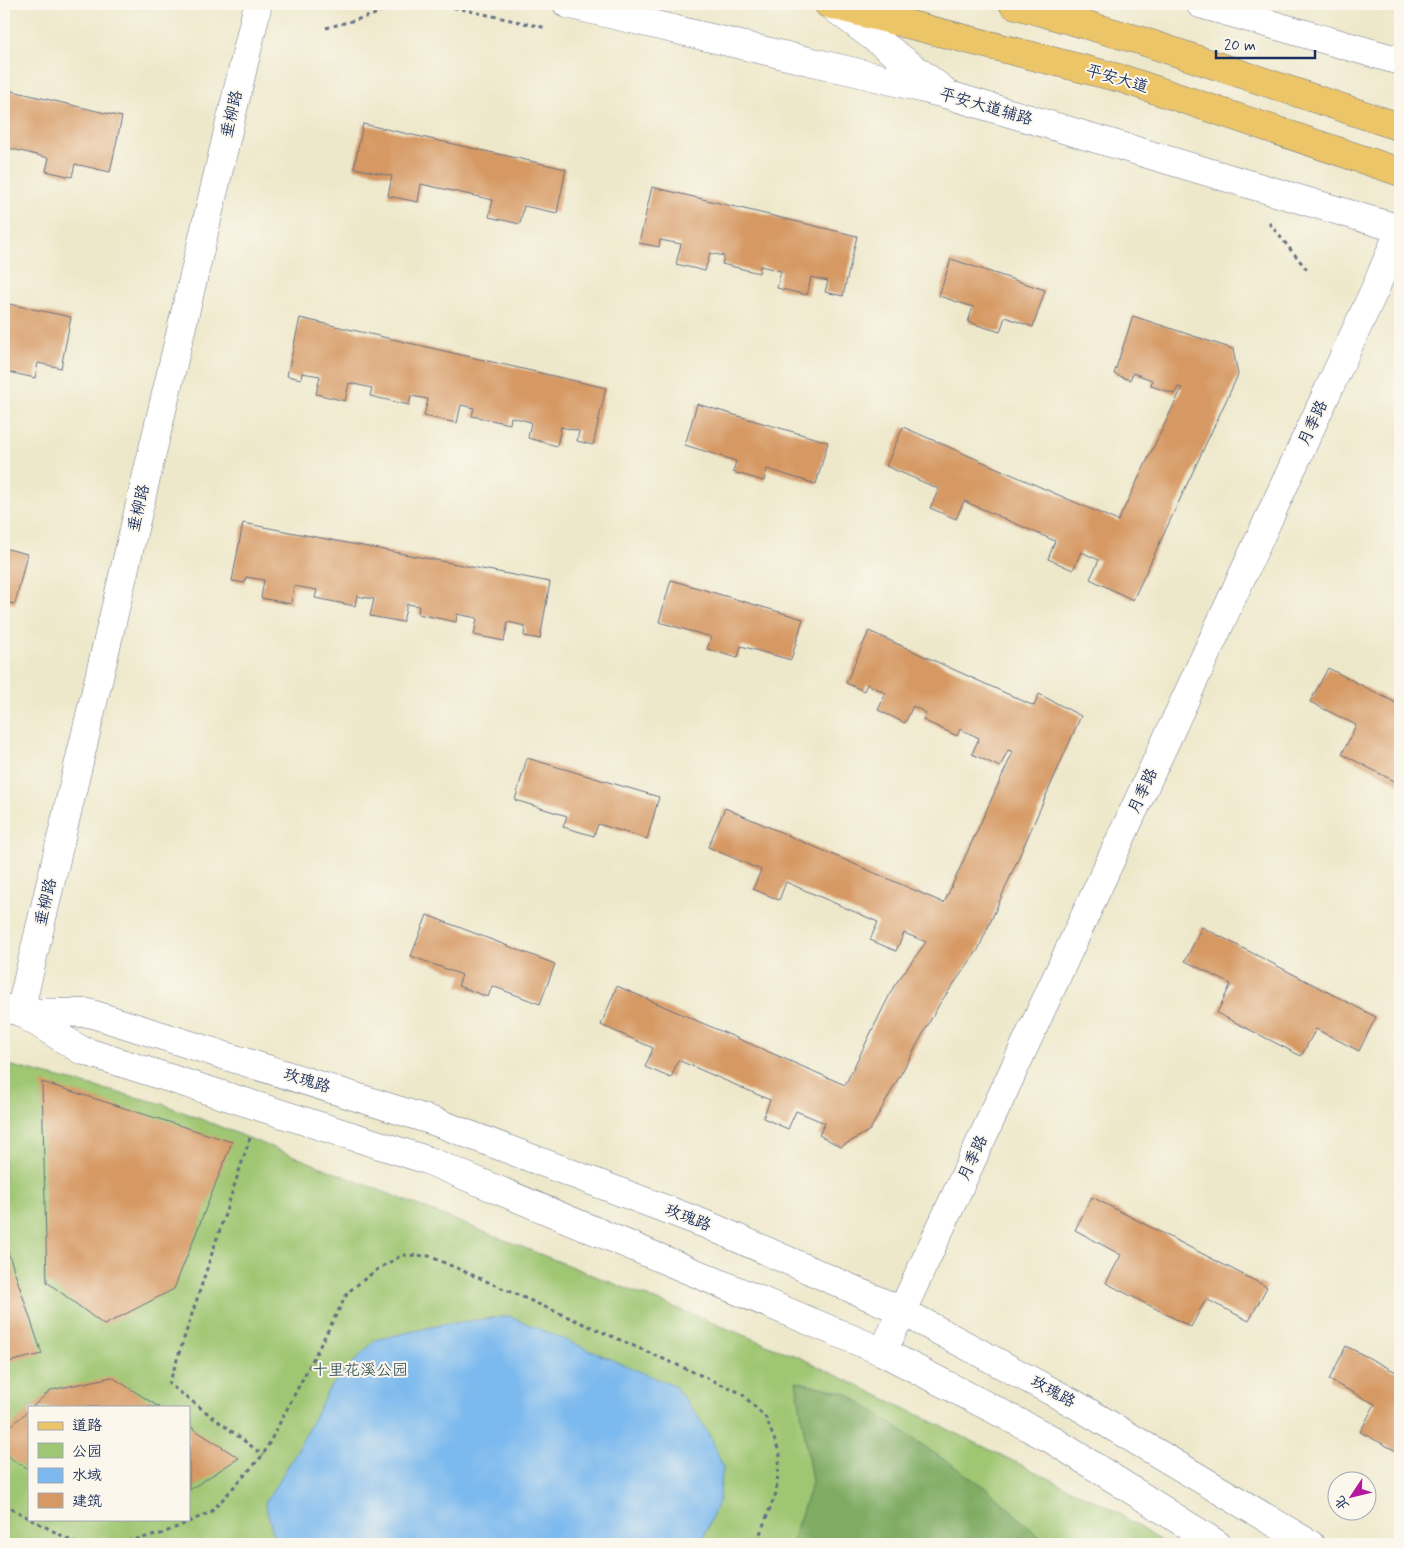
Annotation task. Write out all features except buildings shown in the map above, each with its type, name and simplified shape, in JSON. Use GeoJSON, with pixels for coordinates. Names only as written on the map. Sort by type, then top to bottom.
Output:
{"type":"FeatureCollection","features":[{"type":"Feature","properties":{"kind":"main road","name":"平安大道"},"geometry":{"type":"LineString","coordinates":[[828,4],[1123,79],[1400,172]]}},
{"type":"Feature","properties":{"kind":"main road"},"geometry":{"type":"LineString","coordinates":[[1013,4],[1139,40],[1400,126]]}},
{"type":"Feature","properties":{"kind":"street","name":"垂柳路"},"geometry":{"type":"LineString","coordinates":[[12,1010],[258,4]]}},
{"type":"Feature","properties":{"kind":"street","name":"平安大道辅路"},"geometry":{"type":"LineString","coordinates":[[567,4],[952,96],[1400,229]]}},
{"type":"Feature","properties":{"kind":"street"},"geometry":{"type":"LineString","coordinates":[[828,4],[952,96]]}},
{"type":"Feature","properties":{"kind":"street"},"geometry":{"type":"LineString","coordinates":[[1200,4],[1400,61]]}},
{"type":"Feature","properties":{"kind":"street","name":"月季路"},"geometry":{"type":"LineString","coordinates":[[883,1352],[1375,289],[1400,229]]}},
{"type":"Feature","properties":{"kind":"street","name":"玫瑰路"},"geometry":{"type":"LineString","coordinates":[[12,1010],[89,1013],[436,1122],[710,1226],[902,1311],[1074,1403],[1310,1544]]}},
{"type":"Feature","properties":{"kind":"street"},"geometry":{"type":"LineString","coordinates":[[12,1010],[81,1050],[427,1160],[883,1352],[1050,1439],[1218,1544]]}},
{"type":"Feature","properties":{"kind":"path"},"geometry":{"type":"LineString","coordinates":[[326,28],[373,15],[395,4]]}},
{"type":"Feature","properties":{"kind":"path"},"geometry":{"type":"LineString","coordinates":[[250,1138],[170,1384],[263,1455]]}},
{"type":"Feature","properties":{"kind":"path"},"geometry":{"type":"LineString","coordinates":[[112,1544],[161,1534],[211,1512],[263,1455],[348,1292],[402,1255],[429,1256],[741,1393],[766,1418],[780,1454],[776,1493],[756,1544]]}},
{"type":"Feature","properties":{"kind":"path"},"geometry":{"type":"LineString","coordinates":[[4,1504],[28,1518]]}},
{"type":"Feature","properties":{"kind":"path"},"geometry":{"type":"LineString","coordinates":[[32,1520],[77,1544]]}},
{"type":"Feature","properties":{"kind":"green space","name":"十里花溪公园"},"geometry":{"type":"Polygon","coordinates":[[[4,1064],[163,1104],[801,1358],[1112,1509],[1165,1544],[4,1544],[4,1064]]]}},
{"type":"Feature","properties":{"kind":"green space"},"geometry":{"type":"Polygon","coordinates":[[[796,1381],[846,1393],[990,1491],[1047,1544],[791,1544],[812,1482],[796,1381]]]}},
{"type":"Feature","properties":{"kind":"water"},"geometry":{"type":"Polygon","coordinates":[[[509,1316],[674,1386],[697,1415],[712,1440],[723,1467],[719,1499],[701,1544],[276,1544],[265,1503],[293,1458],[330,1387],[375,1340],[445,1324],[509,1316]]]}}]}
